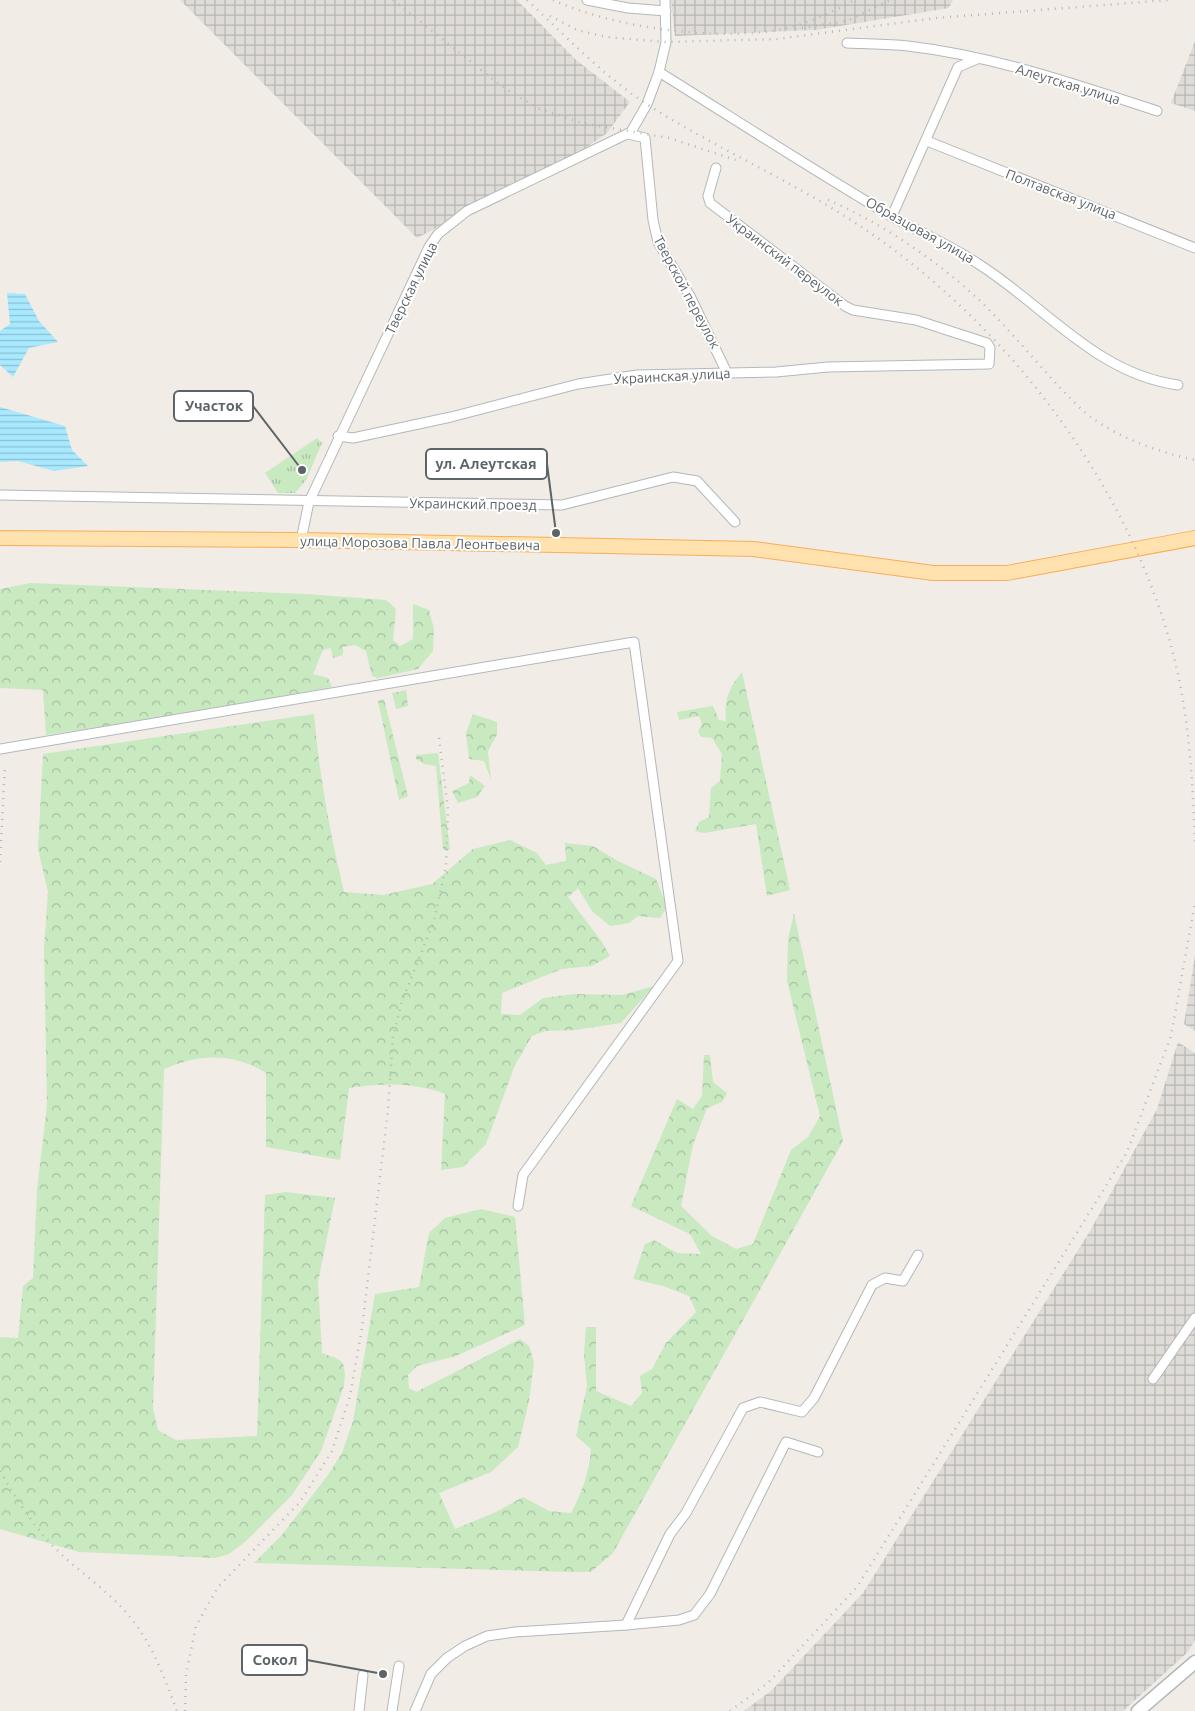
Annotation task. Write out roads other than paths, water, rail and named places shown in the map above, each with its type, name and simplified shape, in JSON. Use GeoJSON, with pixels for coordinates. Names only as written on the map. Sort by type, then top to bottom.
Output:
{"type":"FeatureCollection","features":[{"type":"Feature","properties":{"kind":"main road","name":"улица Морозова Павла Леонтьевича"},"geometry":{"type":"LineString","coordinates":[[0,538],[300,540],[754,549],[933,573],[1007,573],[1195,538]]}},
{"type":"Feature","properties":{"kind":"street"},"geometry":{"type":"LineString","coordinates":[[587,0],[628,8],[666,11]]}},
{"type":"Feature","properties":{"kind":"street"},"geometry":{"type":"LineString","coordinates":[[628,134],[647,104],[659,72],[666,42],[665,0]]}},
{"type":"Feature","properties":{"kind":"street","name":"Алеутская улица"},"geometry":{"type":"LineString","coordinates":[[847,43],[907,46],[979,58],[1064,80],[1157,111]]}},
{"type":"Feature","properties":{"kind":"street"},"geometry":{"type":"LineString","coordinates":[[892,216],[927,141],[958,67],[979,58]]}},
{"type":"Feature","properties":{"kind":"street","name":"Образцовая улица"},"geometry":{"type":"LineString","coordinates":[[659,72],[892,216],[976,262],[999,277],[1090,350],[1125,370],[1164,383],[1178,385]]}},
{"type":"Feature","properties":{"kind":"street","name":"Тверской переулок"},"geometry":{"type":"LineString","coordinates":[[628,134],[645,138],[658,242],[690,296],[728,373]]}},
{"type":"Feature","properties":{"kind":"street","name":"Тверская улица"},"geometry":{"type":"LineString","coordinates":[[300,540],[309,502],[338,436],[429,247],[438,234],[467,211],[628,134]]}},
{"type":"Feature","properties":{"kind":"street","name":"Полтавская улица"},"geometry":{"type":"LineString","coordinates":[[927,141],[1195,248]]}},
{"type":"Feature","properties":{"kind":"street","name":"Украинский переулок"},"geometry":{"type":"LineString","coordinates":[[716,168],[708,196],[710,203],[845,306],[853,310],[916,320],[987,344],[990,348],[989,363],[983,366]]}},
{"type":"Feature","properties":{"kind":"street","name":"Украинская улица"},"geometry":{"type":"LineString","coordinates":[[338,436],[353,438],[451,417],[578,384],[637,375],[728,373],[828,367],[983,366]]}},
{"type":"Feature","properties":{"kind":"street","name":"Украинский проезд"},"geometry":{"type":"LineString","coordinates":[[0,495],[309,502],[562,505],[673,477],[698,481],[735,522]]}},
{"type":"Feature","properties":{"kind":"street"},"geometry":{"type":"LineString","coordinates":[[0,749],[634,642],[678,961],[523,1175],[518,1206]]}},
{"type":"Feature","properties":{"kind":"street"},"geometry":{"type":"LineString","coordinates":[[626,1625],[670,1534],[686,1513],[742,1408],[760,1402],[802,1412],[814,1398],[872,1285],[885,1278],[903,1280],[918,1255]]}},
{"type":"Feature","properties":{"kind":"street"},"geometry":{"type":"LineString","coordinates":[[1153,1379],[1195,1318]]}},
{"type":"Feature","properties":{"kind":"street"},"geometry":{"type":"LineString","coordinates":[[414,1711],[431,1674],[447,1658],[465,1646],[486,1636],[515,1632],[679,1620],[694,1615],[710,1594],[786,1442],[818,1452]]}},
{"type":"Feature","properties":{"kind":"street"},"geometry":{"type":"LineString","coordinates":[[1138,1711],[1195,1662]]}},
{"type":"Feature","properties":{"kind":"street"},"geometry":{"type":"LineString","coordinates":[[392,1711],[399,1666]]}},
{"type":"Feature","properties":{"kind":"street"},"geometry":{"type":"LineString","coordinates":[[359,1711],[363,1676]]}},
{"type":"Feature","properties":{"kind":"water"},"geometry":{"type":"Polygon","coordinates":[[[7,293],[25,294],[39,321],[58,342],[29,348],[13,377],[0,365],[0,331],[10,324],[7,293]]]}},
{"type":"Feature","properties":{"kind":"water"},"geometry":{"type":"Polygon","coordinates":[[[0,407],[65,426],[72,450],[88,466],[54,471],[18,461],[0,462],[0,407]]]}},
{"type":"Feature","properties":{"kind":"railway"},"geometry":{"type":"LineString","coordinates":[[393,0],[504,88],[540,109],[582,123],[669,138],[739,161]]}},
{"type":"Feature","properties":{"kind":"railway"},"geometry":{"type":"LineString","coordinates":[[527,0],[585,55],[631,94],[702,137],[840,213],[920,271],[972,317],[1019,368],[1063,423],[1101,483],[1134,544],[1159,608],[1178,674],[1185,717],[1192,780],[1195,844]]}},
{"type":"Feature","properties":{"kind":"railway"},"geometry":{"type":"LineString","coordinates":[[553,0],[604,18],[631,24],[660,29],[718,34],[782,29],[814,19],[854,0]]}},
{"type":"Feature","properties":{"kind":"railway"},"geometry":{"type":"LineString","coordinates":[[795,29],[847,21],[890,0]]}},
{"type":"Feature","properties":{"kind":"railway"},"geometry":{"type":"LineString","coordinates":[[550,16],[577,30],[606,37],[666,42],[777,39],[936,18],[1169,0]]}},
{"type":"Feature","properties":{"kind":"railway"},"geometry":{"type":"LineString","coordinates":[[828,200],[867,219],[907,243],[961,284],[1003,324],[1066,394],[1090,417],[1133,441],[1195,460]]}},
{"type":"Feature","properties":{"kind":"railway"},"geometry":{"type":"LineString","coordinates":[[185,1711],[186,1674],[196,1626],[218,1587],[300,1502],[332,1451],[350,1396],[362,1328],[388,1110],[393,1037],[402,1001],[434,921],[446,867],[448,810],[439,737]]}},
{"type":"Feature","properties":{"kind":"railway"},"geometry":{"type":"LineString","coordinates":[[0,862],[5,765]]}},
{"type":"Feature","properties":{"kind":"railway"},"geometry":{"type":"LineString","coordinates":[[730,1711],[768,1683],[857,1587],[1127,1152],[1171,1036],[1195,903]]}},
{"type":"Feature","properties":{"kind":"railway"},"geometry":{"type":"LineString","coordinates":[[0,1471],[23,1508],[50,1543],[115,1601],[134,1622],[153,1653],[177,1711]]}},
{"type":"Feature","properties":{"kind":"place","name":"Участок"},"geometry":{"type":"Point","coordinates":[302,470]}},
{"type":"Feature","properties":{"kind":"place","name":"ул. Алеутская"},"geometry":{"type":"Point","coordinates":[556,533]}},
{"type":"Feature","properties":{"kind":"place","name":"Сокол"},"geometry":{"type":"Point","coordinates":[383,1674]}}]}
